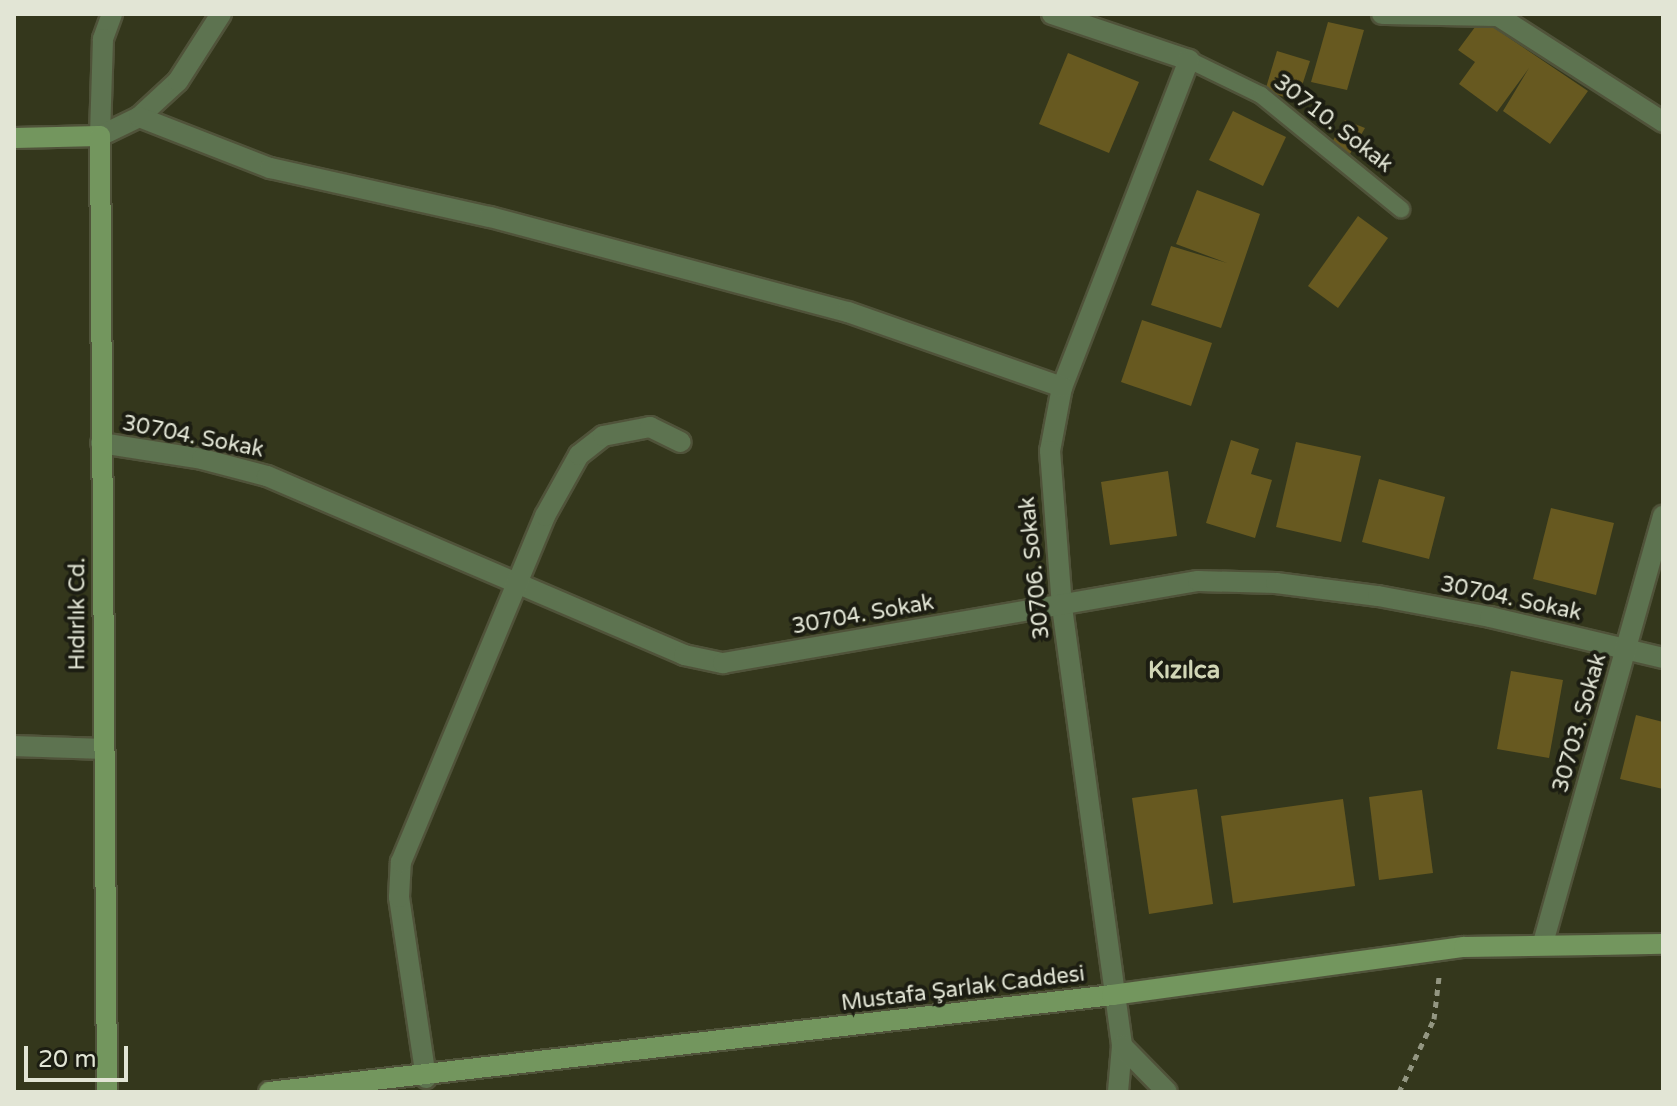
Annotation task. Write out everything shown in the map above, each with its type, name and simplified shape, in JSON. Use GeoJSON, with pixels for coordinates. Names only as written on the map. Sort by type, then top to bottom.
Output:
{"type":"FeatureCollection","features":[{"type":"Feature","properties":{"kind":"street"},"geometry":{"type":"LineString","coordinates":[[100,136],[103,39],[112,14]]}},
{"type":"Feature","properties":{"kind":"street"},"geometry":{"type":"LineString","coordinates":[[14,138],[100,136],[139,117],[178,81],[221,14]]}},
{"type":"Feature","properties":{"kind":"street","name":"30710. Sokak"},"geometry":{"type":"LineString","coordinates":[[1052,14],[1189,60]]}},
{"type":"Feature","properties":{"kind":"street"},"geometry":{"type":"LineString","coordinates":[[1382,14],[1498,15],[1663,122]]}},
{"type":"Feature","properties":{"kind":"street","name":"30706. Sokak"},"geometry":{"type":"LineString","coordinates":[[1118,1092],[1122,1046],[1112,995],[1062,607],[1050,451],[1062,387],[1189,60]]}},
{"type":"Feature","properties":{"kind":"street"},"geometry":{"type":"LineString","coordinates":[[139,117],[270,168],[490,217],[848,312],[1062,387]]}},
{"type":"Feature","properties":{"kind":"street","name":"Hıdırlık Cd."},"geometry":{"type":"LineString","coordinates":[[100,136],[107,1092]]}},
{"type":"Feature","properties":{"kind":"street"},"geometry":{"type":"LineString","coordinates":[[426,1078],[399,897],[401,862],[545,516],[579,455],[603,436],[650,427],[681,442]]}},
{"type":"Feature","properties":{"kind":"street","name":"30704. Sokak"},"geometry":{"type":"LineString","coordinates":[[101,443],[202,459],[267,476],[684,655],[723,663],[1062,607],[1198,581],[1276,583],[1490,617],[1663,658]]}},
{"type":"Feature","properties":{"kind":"street","name":"30703. Sokak"},"geometry":{"type":"LineString","coordinates":[[1543,943],[1663,516]]}},
{"type":"Feature","properties":{"kind":"street"},"geometry":{"type":"LineString","coordinates":[[14,746],[103,749]]}},
{"type":"Feature","properties":{"kind":"street","name":"Mustafa Şarlak Caddesi"},"geometry":{"type":"LineString","coordinates":[[269,1092],[426,1078],[1112,995],[1442,950],[1543,943],[1663,944]]}},
{"type":"Feature","properties":{"kind":"street"},"geometry":{"type":"LineString","coordinates":[[1122,1046],[1167,1092]]}},
{"type":"Feature","properties":{"kind":"lane","name":"30710. Sokak"},"geometry":{"type":"LineString","coordinates":[[1189,60],[1261,95],[1401,209]]}},
{"type":"Feature","properties":{"kind":"path"},"geometry":{"type":"LineString","coordinates":[[1399,1092],[1434,1019],[1442,950]]}},
{"type":"Feature","properties":{"kind":"building"},"geometry":{"type":"Polygon","coordinates":[[[1481,19],[1588,91],[1550,144],[1503,111],[1529,68],[1497,112],[1459,84],[1475,62],[1458,50],[1481,19]]]}},
{"type":"Feature","properties":{"kind":"building"},"geometry":{"type":"Polygon","coordinates":[[[1328,22],[1364,30],[1347,90],[1311,82],[1328,22]]]}},
{"type":"Feature","properties":{"kind":"building"},"geometry":{"type":"Polygon","coordinates":[[[1277,51],[1310,61],[1297,101],[1265,91],[1277,51]]]}},
{"type":"Feature","properties":{"kind":"building"},"geometry":{"type":"Polygon","coordinates":[[[1068,53],[1139,82],[1109,153],[1039,124],[1068,53]]]}},
{"type":"Feature","properties":{"kind":"building"},"geometry":{"type":"Polygon","coordinates":[[[1233,111],[1286,137],[1263,186],[1209,160],[1233,111]]]}},
{"type":"Feature","properties":{"kind":"building"},"geometry":{"type":"Polygon","coordinates":[[[1345,120],[1365,128],[1350,154],[1331,144],[1345,120]]]}},
{"type":"Feature","properties":{"kind":"building"},"geometry":{"type":"Polygon","coordinates":[[[1197,190],[1260,214],[1221,328],[1151,305],[1171,246],[1227,263],[1176,244],[1197,190]]]}},
{"type":"Feature","properties":{"kind":"building"},"geometry":{"type":"Polygon","coordinates":[[[1358,216],[1388,238],[1338,308],[1308,286],[1358,216]]]}},
{"type":"Feature","properties":{"kind":"building"},"geometry":{"type":"Polygon","coordinates":[[[1142,320],[1212,343],[1191,406],[1121,382],[1142,320]]]}},
{"type":"Feature","properties":{"kind":"building"},"geometry":{"type":"Polygon","coordinates":[[[1231,440],[1259,449],[1251,474],[1272,480],[1255,538],[1206,523],[1231,440]]]}},
{"type":"Feature","properties":{"kind":"building"},"geometry":{"type":"Polygon","coordinates":[[[1296,442],[1361,456],[1341,542],[1276,527],[1296,442]]]}},
{"type":"Feature","properties":{"kind":"building"},"geometry":{"type":"Polygon","coordinates":[[[1168,471],[1177,536],[1110,545],[1101,482],[1168,471]]]}},
{"type":"Feature","properties":{"kind":"building"},"geometry":{"type":"Polygon","coordinates":[[[1379,479],[1445,497],[1429,559],[1362,542],[1379,479]]]}},
{"type":"Feature","properties":{"kind":"building"},"geometry":{"type":"Polygon","coordinates":[[[1551,508],[1614,523],[1596,595],[1533,579],[1551,508]]]}},
{"type":"Feature","properties":{"kind":"building"},"geometry":{"type":"Polygon","coordinates":[[[1511,671],[1563,680],[1549,758],[1497,749],[1511,671]]]}},
{"type":"Feature","properties":{"kind":"building"},"geometry":{"type":"Polygon","coordinates":[[[1636,715],[1663,722],[1663,789],[1620,779],[1636,715]]]}},
{"type":"Feature","properties":{"kind":"building"},"geometry":{"type":"Polygon","coordinates":[[[1197,789],[1213,904],[1149,914],[1132,798],[1197,789]]]}},
{"type":"Feature","properties":{"kind":"building"},"geometry":{"type":"Polygon","coordinates":[[[1422,790],[1433,873],[1379,880],[1369,797],[1422,790]]]}},
{"type":"Feature","properties":{"kind":"building"},"geometry":{"type":"Polygon","coordinates":[[[1343,799],[1355,886],[1233,903],[1221,816],[1343,799]]]}},
{"type":"Feature","properties":{"kind":"district","name":"Kızılca"},"geometry":{"type":"Point","coordinates":[1184,671]}}]}
